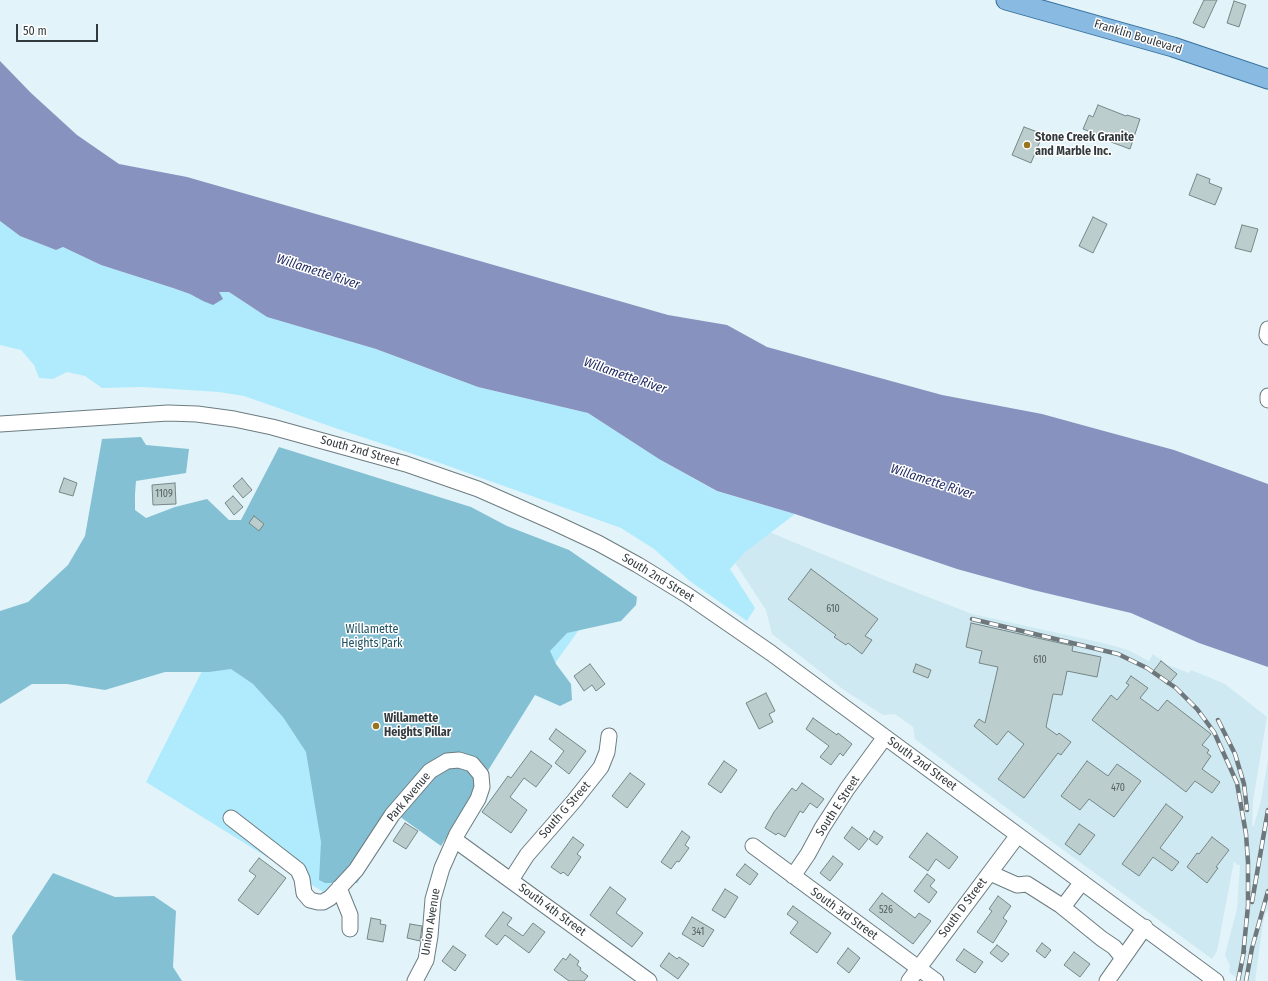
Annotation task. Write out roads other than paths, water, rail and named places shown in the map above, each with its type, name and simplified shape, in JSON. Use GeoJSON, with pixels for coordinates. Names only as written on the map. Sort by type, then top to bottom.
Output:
{"type":"FeatureCollection","features":[{"type":"Feature","properties":{"kind":"main road","name":"Franklin Boulevard"},"geometry":{"type":"LineString","coordinates":[[1006,0],[1173,47],[1268,79]]}},
{"type":"Feature","properties":{"kind":"street"},"geometry":{"type":"LineString","coordinates":[[1268,329],[1266,335],[1268,337]]}},
{"type":"Feature","properties":{"kind":"street","name":"South 2nd Street"},"geometry":{"type":"LineString","coordinates":[[1,426],[168,413],[234,418],[406,464],[478,489],[553,522],[598,543],[638,565],[687,595],[771,653],[1145,928],[1209,979]]}},
{"type":"Feature","properties":{"kind":"street","name":"South G Street"},"geometry":{"type":"LineString","coordinates":[[511,880],[532,849],[574,801],[601,766],[607,752],[609,736]]}},
{"type":"Feature","properties":{"kind":"street","name":"South E Street"},"geometry":{"type":"LineString","coordinates":[[793,876],[847,789],[885,737]]}},
{"type":"Feature","properties":{"kind":"street","name":"Park Avenue"},"geometry":{"type":"LineString","coordinates":[[231,818],[298,870],[302,879],[304,893],[310,900],[324,902],[330,898],[356,870],[392,815],[430,771],[447,761],[459,760],[472,764],[481,775],[482,787],[478,799],[455,840]]}},
{"type":"Feature","properties":{"kind":"street","name":"South D Street"},"geometry":{"type":"LineString","coordinates":[[909,981],[1018,835]]}},
{"type":"Feature","properties":{"kind":"street","name":"South 4th Street"},"geometry":{"type":"LineString","coordinates":[[455,840],[649,981]]}},
{"type":"Feature","properties":{"kind":"street","name":"Union Avenue"},"geometry":{"type":"LineString","coordinates":[[415,981],[426,960],[430,936],[433,899],[442,868],[455,840]]}},
{"type":"Feature","properties":{"kind":"street","name":"South 3rd Street"},"geometry":{"type":"LineString","coordinates":[[753,846],[936,981]]}},
{"type":"Feature","properties":{"kind":"street"},"geometry":{"type":"LineString","coordinates":[[990,873],[1017,885],[1027,884],[1063,907],[1102,940],[1114,947],[1123,958]]}},
{"type":"Feature","properties":{"kind":"street"},"geometry":{"type":"LineString","coordinates":[[1063,907],[1082,882]]}},
{"type":"Feature","properties":{"kind":"street"},"geometry":{"type":"LineString","coordinates":[[339,888],[351,918],[350,929]]}},
{"type":"Feature","properties":{"kind":"street"},"geometry":{"type":"LineString","coordinates":[[1107,981],[1145,928]]}},
{"type":"Feature","properties":{"kind":"water","name":"Willamette River"},"geometry":{"type":"Polygon","coordinates":[[[0,61],[31,93],[77,135],[119,164],[187,177],[668,315],[727,325],[767,347],[942,395],[1042,414],[1174,450],[1268,484],[1268,667],[1199,643],[1131,613],[1033,590],[957,569],[795,514],[717,491],[659,459],[588,413],[478,387],[376,349],[267,317],[229,292],[219,292],[223,299],[213,305],[190,294],[101,265],[63,247],[56,250],[20,236],[0,221],[0,61]]]}},
{"type":"Feature","properties":{"kind":"railway"},"geometry":{"type":"LineString","coordinates":[[972,619],[1118,654],[1147,668],[1176,688],[1197,709],[1214,732],[1237,783],[1246,834],[1248,862],[1248,906],[1243,956]]}},
{"type":"Feature","properties":{"kind":"railway"},"geometry":{"type":"LineString","coordinates":[[1218,720],[1235,754],[1244,784],[1247,810]]}},
{"type":"Feature","properties":{"kind":"railway"},"geometry":{"type":"LineString","coordinates":[[1252,902],[1268,810]]}},
{"type":"Feature","properties":{"kind":"railway"},"geometry":{"type":"LineString","coordinates":[[1246,981],[1252,948],[1268,891]]}},
{"type":"Feature","properties":{"kind":"railway"},"geometry":{"type":"LineString","coordinates":[[1238,981],[1244,951]]}},
{"type":"Feature","properties":{"kind":"place","name":"Stone Creek Granite and Marble Inc."},"geometry":{"type":"Point","coordinates":[1027,145]}},
{"type":"Feature","properties":{"kind":"place","name":"Willamette Heights Pillar"},"geometry":{"type":"Point","coordinates":[376,726]}},
{"type":"Feature","properties":{"kind":"park label","name":"Willamette Heights Park"},"geometry":{"type":"Point","coordinates":[372,637]}}]}
